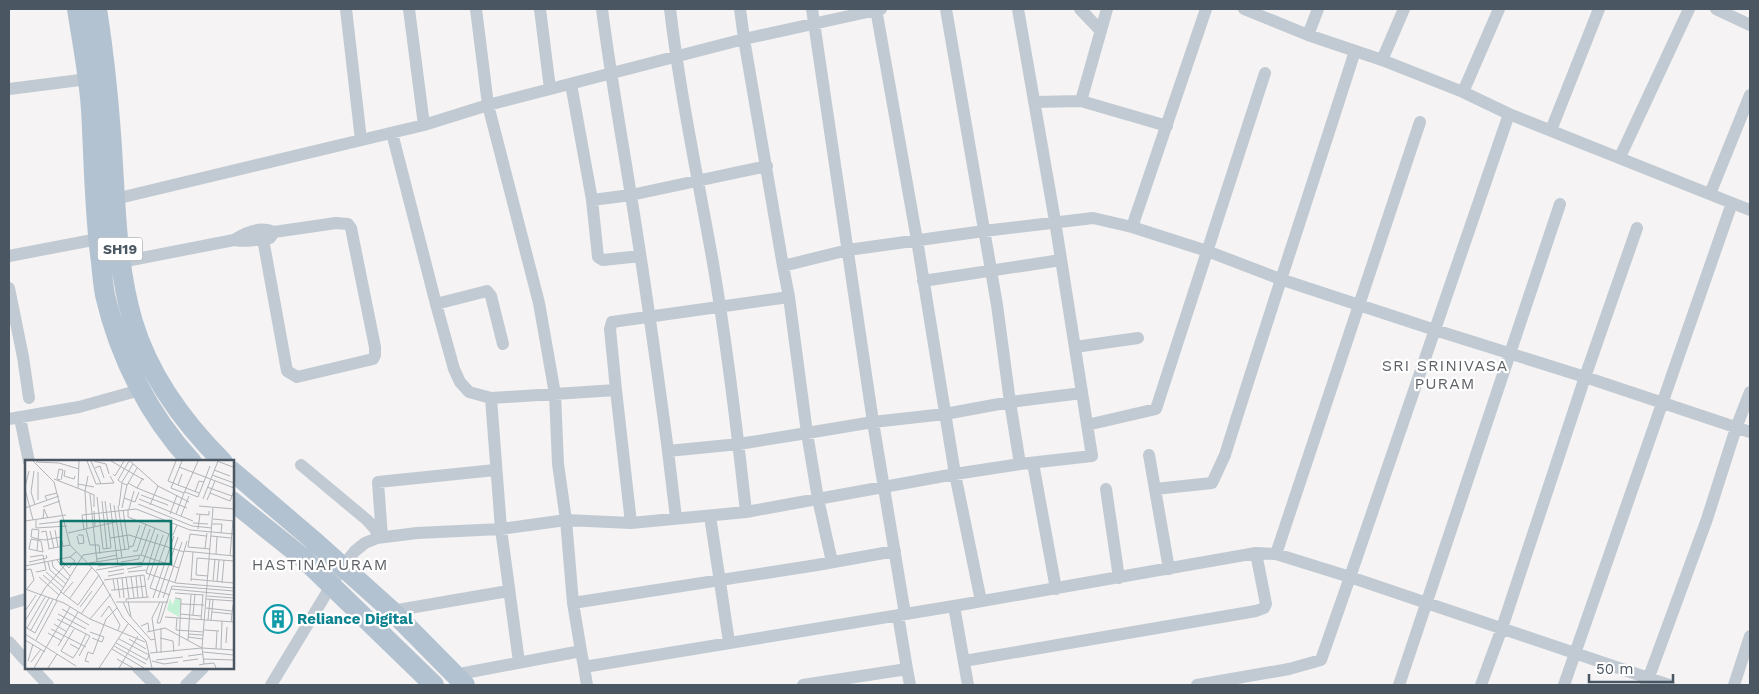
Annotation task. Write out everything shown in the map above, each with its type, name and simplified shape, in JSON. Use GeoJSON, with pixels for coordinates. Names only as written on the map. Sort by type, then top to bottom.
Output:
{"type":"FeatureCollection","features":[{"type":"Feature","properties":{"kind":"main road","name":"SH19"},"geometry":{"type":"LineString","coordinates":[[77,9],[91,108],[98,239],[105,294],[114,330],[140,390],[190,460]]}},
{"type":"Feature","properties":{"kind":"main road","name":"SH19"},"geometry":{"type":"LineString","coordinates":[[97,9],[108,94],[121,262],[125,290],[134,324],[152,368],[175,405],[199,438],[221,460]]}},
{"type":"Feature","properties":{"kind":"main road"},"geometry":{"type":"LineString","coordinates":[[234,473],[343,566],[392,611],[459,680]]}},
{"type":"Feature","properties":{"kind":"main road"},"geometry":{"type":"LineString","coordinates":[[234,503],[302,557],[434,685]]}},
{"type":"Feature","properties":{"kind":"street"},"geometry":{"type":"LineString","coordinates":[[346,9],[361,140]]}},
{"type":"Feature","properties":{"kind":"street"},"geometry":{"type":"LineString","coordinates":[[409,9],[424,125]]}},
{"type":"Feature","properties":{"kind":"street"},"geometry":{"type":"LineString","coordinates":[[476,9],[488,105],[539,303],[555,394],[558,464],[566,520],[573,603],[587,685]]}},
{"type":"Feature","properties":{"kind":"street"},"geometry":{"type":"LineString","coordinates":[[540,9],[550,89]]}},
{"type":"Feature","properties":{"kind":"street"},"geometry":{"type":"LineString","coordinates":[[602,9],[610,74],[650,317],[676,518]]}},
{"type":"Feature","properties":{"kind":"street"},"geometry":{"type":"LineString","coordinates":[[670,9],[676,56],[720,308],[739,444],[746,512]]}},
{"type":"Feature","properties":{"kind":"street"},"geometry":{"type":"LineString","coordinates":[[740,9],[789,297],[818,500],[832,562]]}},
{"type":"Feature","properties":{"kind":"street"},"geometry":{"type":"LineString","coordinates":[[812,9],[873,422],[895,551],[910,685]]}},
{"type":"Feature","properties":{"kind":"street"},"geometry":{"type":"LineString","coordinates":[[115,199],[424,125],[488,105],[744,39],[878,9],[955,474],[981,601]]}},
{"type":"Feature","properties":{"kind":"street"},"geometry":{"type":"LineString","coordinates":[[946,9],[997,305],[1010,402],[1027,463],[1056,589]]}},
{"type":"Feature","properties":{"kind":"street"},"geometry":{"type":"LineString","coordinates":[[271,685],[343,566],[356,550],[365,543],[379,538],[417,533],[501,529],[566,520],[631,523],[746,512],[955,474],[1027,463],[1092,456],[1062,260],[1018,9]]}},
{"type":"Feature","properties":{"kind":"street"},"geometry":{"type":"LineString","coordinates":[[1080,9],[1101,31]]}},
{"type":"Feature","properties":{"kind":"street"},"geometry":{"type":"LineString","coordinates":[[1081,101],[1107,9]]}},
{"type":"Feature","properties":{"kind":"street"},"geometry":{"type":"LineString","coordinates":[[1132,226],[1206,9]]}},
{"type":"Feature","properties":{"kind":"street"},"geometry":{"type":"LineString","coordinates":[[1244,9],[1308,35],[1382,60],[1463,92],[1509,114],[1750,210]]}},
{"type":"Feature","properties":{"kind":"street"},"geometry":{"type":"LineString","coordinates":[[1308,35],[1318,9]]}},
{"type":"Feature","properties":{"kind":"street"},"geometry":{"type":"LineString","coordinates":[[1382,60],[1404,9]]}},
{"type":"Feature","properties":{"kind":"street"},"geometry":{"type":"LineString","coordinates":[[1463,92],[1498,9]]}},
{"type":"Feature","properties":{"kind":"street"},"geometry":{"type":"LineString","coordinates":[[1551,130],[1598,9]]}},
{"type":"Feature","properties":{"kind":"street"},"geometry":{"type":"LineString","coordinates":[[1620,157],[1688,9]]}},
{"type":"Feature","properties":{"kind":"street"},"geometry":{"type":"LineString","coordinates":[[1716,9],[1750,25]]}},
{"type":"Feature","properties":{"kind":"street"},"geometry":{"type":"LineString","coordinates":[[1155,490],[1212,483],[1224,455],[1355,51]]}},
{"type":"Feature","properties":{"kind":"street"},"geometry":{"type":"LineString","coordinates":[[1087,425],[1156,409],[1265,73]]}},
{"type":"Feature","properties":{"kind":"street"},"geometry":{"type":"LineString","coordinates":[[9,90],[88,79]]}},
{"type":"Feature","properties":{"kind":"street"},"geometry":{"type":"LineString","coordinates":[[571,84],[592,200],[598,257],[603,260],[640,256]]}},
{"type":"Feature","properties":{"kind":"street"},"geometry":{"type":"LineString","coordinates":[[1710,194],[1750,95]]}},
{"type":"Feature","properties":{"kind":"street"},"geometry":{"type":"LineString","coordinates":[[1034,102],[1081,101],[1166,126]]}},
{"type":"Feature","properties":{"kind":"street"},"geometry":{"type":"LineString","coordinates":[[1197,685],[1289,669],[1320,660],[1509,114]]}},
{"type":"Feature","properties":{"kind":"street"},"geometry":{"type":"LineString","coordinates":[[1276,554],[1420,122]]}},
{"type":"Feature","properties":{"kind":"street"},"geometry":{"type":"LineString","coordinates":[[392,133],[436,304],[454,369],[460,382],[469,392],[491,398],[616,390]]}},
{"type":"Feature","properties":{"kind":"street"},"geometry":{"type":"LineString","coordinates":[[592,200],[631,195],[767,166]]}},
{"type":"Feature","properties":{"kind":"street"},"geometry":{"type":"LineString","coordinates":[[1564,685],[1732,203]]}},
{"type":"Feature","properties":{"kind":"street"},"geometry":{"type":"LineString","coordinates":[[1399,685],[1560,204]]}},
{"type":"Feature","properties":{"kind":"street"},"geometry":{"type":"LineString","coordinates":[[783,266],[848,250],[1055,221],[1093,218],[1132,226],[1208,251],[1280,279],[1510,354],[1585,376],[1750,432]]}},
{"type":"Feature","properties":{"kind":"street"},"geometry":{"type":"LineString","coordinates":[[121,262],[234,240],[246,242],[268,235],[336,223],[348,224],[351,228],[375,347],[375,355],[372,360],[297,377],[287,371],[268,235]]}},
{"type":"Feature","properties":{"kind":"street"},"geometry":{"type":"LineString","coordinates":[[1481,685],[1637,228]]}},
{"type":"Feature","properties":{"kind":"street"},"geometry":{"type":"LineString","coordinates":[[9,256],[98,239]]}},
{"type":"Feature","properties":{"kind":"street"},"geometry":{"type":"LineString","coordinates":[[923,281],[1062,260]]}},
{"type":"Feature","properties":{"kind":"street"},"geometry":{"type":"LineString","coordinates":[[9,288],[23,356],[29,398]]}},
{"type":"Feature","properties":{"kind":"street"},"geometry":{"type":"LineString","coordinates":[[436,304],[487,291],[491,296],[502,344]]}},
{"type":"Feature","properties":{"kind":"street"},"geometry":{"type":"LineString","coordinates":[[631,523],[616,390],[610,325],[612,322],[789,297]]}},
{"type":"Feature","properties":{"kind":"street"},"geometry":{"type":"LineString","coordinates":[[1075,348],[1138,338]]}},
{"type":"Feature","properties":{"kind":"street"},"geometry":{"type":"LineString","coordinates":[[28,460],[14,418],[79,407],[140,390]]}},
{"type":"Feature","properties":{"kind":"street"},"geometry":{"type":"LineString","coordinates":[[1647,682],[1707,520],[1736,428],[1750,392]]}},
{"type":"Feature","properties":{"kind":"street"},"geometry":{"type":"LineString","coordinates":[[668,451],[739,444],[873,422],[945,414],[1010,402],[1082,393]]}},
{"type":"Feature","properties":{"kind":"street"},"geometry":{"type":"LineString","coordinates":[[491,398],[501,529],[519,662]]}},
{"type":"Feature","properties":{"kind":"street"},"geometry":{"type":"LineString","coordinates":[[1149,455],[1169,568]]}},
{"type":"Feature","properties":{"kind":"street"},"geometry":{"type":"LineString","coordinates":[[300,465],[367,520],[376,530],[379,538]]}},
{"type":"Feature","properties":{"kind":"street"},"geometry":{"type":"LineString","coordinates":[[379,538],[378,482],[495,470]]}},
{"type":"Feature","properties":{"kind":"street"},"geometry":{"type":"LineString","coordinates":[[1106,489],[1119,578]]}},
{"type":"Feature","properties":{"kind":"street"},"geometry":{"type":"LineString","coordinates":[[710,516],[729,642]]}},
{"type":"Feature","properties":{"kind":"street"},"geometry":{"type":"LineString","coordinates":[[573,603],[895,551]]}},
{"type":"Feature","properties":{"kind":"street"},"geometry":{"type":"LineString","coordinates":[[964,661],[1256,611],[1264,608],[1266,604],[1256,553]]}},
{"type":"Feature","properties":{"kind":"street"},"geometry":{"type":"LineString","coordinates":[[584,667],[1056,589],[1256,553],[1276,554],[1350,577],[1574,652],[1647,682],[1669,685]]}},
{"type":"Feature","properties":{"kind":"street"},"geometry":{"type":"LineString","coordinates":[[392,611],[508,591]]}},
{"type":"Feature","properties":{"kind":"street"},"geometry":{"type":"LineString","coordinates":[[9,604],[25,599]]}},
{"type":"Feature","properties":{"kind":"street"},"geometry":{"type":"LineString","coordinates":[[954,606],[968,685]]}},
{"type":"Feature","properties":{"kind":"street"},"geometry":{"type":"LineString","coordinates":[[1734,685],[1750,636]]}},
{"type":"Feature","properties":{"kind":"street"},"geometry":{"type":"LineString","coordinates":[[9,642],[25,660]]}},
{"type":"Feature","properties":{"kind":"street"},"geometry":{"type":"LineString","coordinates":[[459,680],[519,662],[581,650]]}},
{"type":"Feature","properties":{"kind":"street"},"geometry":{"type":"LineString","coordinates":[[33,669],[48,685]]}},
{"type":"Feature","properties":{"kind":"street"},"geometry":{"type":"LineString","coordinates":[[139,669],[155,685]]}},
{"type":"Feature","properties":{"kind":"street"},"geometry":{"type":"LineString","coordinates":[[186,685],[202,669]]}},
{"type":"Feature","properties":{"kind":"street"},"geometry":{"type":"LineString","coordinates":[[802,685],[907,669]]}},
{"type":"Feature","properties":{"kind":"place","name":"Reliance Digital"},"geometry":{"type":"Point","coordinates":[278,619]}},
{"type":"Feature","properties":{"kind":"district","name":"SRI SRINIVASA PURAM"},"geometry":{"type":"Point","coordinates":[1445,374]}},
{"type":"Feature","properties":{"kind":"district","name":"HASTINAPURAM"},"geometry":{"type":"Point","coordinates":[320,564]}}]}
